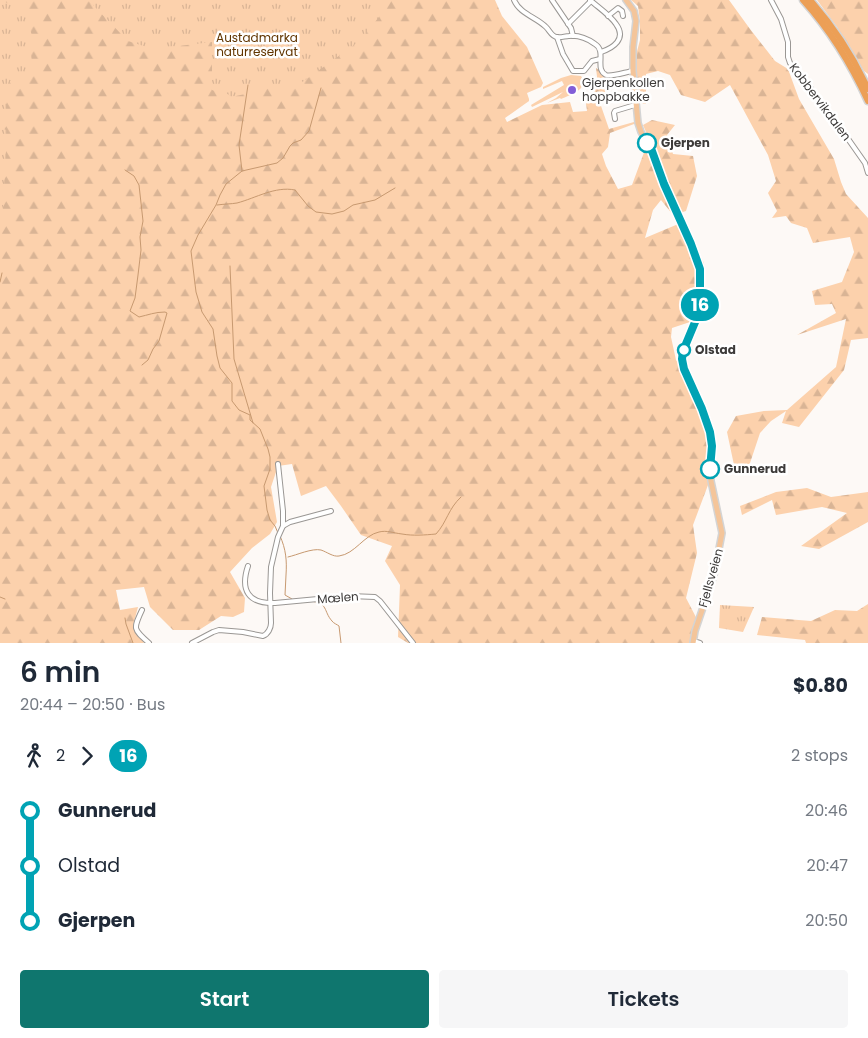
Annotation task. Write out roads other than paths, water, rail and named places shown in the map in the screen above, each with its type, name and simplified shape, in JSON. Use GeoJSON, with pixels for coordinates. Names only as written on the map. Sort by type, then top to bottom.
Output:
{"type":"FeatureCollection","features":[{"type":"Feature","properties":{"kind":"highway"},"geometry":{"type":"LineString","coordinates":[[803,0],[842,50],[868,101]]}},
{"type":"Feature","properties":{"kind":"highway"},"geometry":{"type":"LineString","coordinates":[[810,0],[839,37],[868,88]]}},
{"type":"Feature","properties":{"kind":"main road","name":"Fjellsveien"},"geometry":{"type":"LineString","coordinates":[[626,0],[634,11],[636,20],[633,71],[635,105],[639,127],[652,151],[664,184],[698,260],[700,274],[698,315],[683,351],[682,361],[711,436],[710,477],[722,528],[722,537],[714,575],[693,642]]}},
{"type":"Feature","properties":{"kind":"street"},"geometry":{"type":"LineString","coordinates":[[514,0],[521,10],[543,24],[552,35],[557,37],[579,37],[596,44],[600,52],[600,66],[607,75],[633,71]]}},
{"type":"Feature","properties":{"kind":"street"},"geometry":{"type":"LineString","coordinates":[[552,0],[571,28],[573,36]]}},
{"type":"Feature","properties":{"kind":"street"},"geometry":{"type":"LineString","coordinates":[[568,24],[591,0],[616,24],[620,32],[619,39],[612,48],[600,52]]}},
{"type":"Feature","properties":{"kind":"street","name":"Kobbervikdalen"},"geometry":{"type":"LineString","coordinates":[[771,0],[778,12],[788,42],[790,64],[811,88],[822,108],[839,126],[865,162],[868,173]]}},
{"type":"Feature","properties":{"kind":"street"},"geometry":{"type":"LineString","coordinates":[[608,16],[618,8],[622,11],[623,16]]}},
{"type":"Feature","properties":{"kind":"street"},"geometry":{"type":"LineString","coordinates":[[557,37],[563,54],[573,71],[586,70],[592,61],[600,59]]}},
{"type":"Feature","properties":{"kind":"street"},"geometry":{"type":"LineString","coordinates":[[615,119],[615,111],[635,105]]}},
{"type":"Feature","properties":{"kind":"street"},"geometry":{"type":"LineString","coordinates":[[192,643],[219,630],[262,636],[268,631],[271,624],[272,567],[278,537],[283,526],[278,464]]}},
{"type":"Feature","properties":{"kind":"street"},"geometry":{"type":"LineString","coordinates":[[283,526],[331,511]]}},
{"type":"Feature","properties":{"kind":"street"},"geometry":{"type":"LineString","coordinates":[[248,566],[245,578],[248,594],[258,601],[270,603]]}},
{"type":"Feature","properties":{"kind":"street","name":"Mælen"},"geometry":{"type":"LineString","coordinates":[[270,603],[350,596],[375,597],[413,643]]}},
{"type":"Feature","properties":{"kind":"street"},"geometry":{"type":"LineString","coordinates":[[142,610],[135,628],[149,643]]}},
{"type":"Feature","properties":{"kind":"street","name":"Fjellsveien"},"geometry":{"type":"LineString","coordinates":[[693,642],[700,643]]}},
{"type":"Feature","properties":{"kind":"waterway"},"geometry":{"type":"LineString","coordinates":[[242,171],[239,145],[248,85]]}},
{"type":"Feature","properties":{"kind":"waterway"},"geometry":{"type":"LineString","coordinates":[[278,533],[270,520],[267,510],[264,486],[270,469],[268,449],[260,429],[250,420],[250,415],[239,410],[232,401],[232,383],[220,368],[213,329],[202,312],[196,292],[191,251],[226,184],[242,171],[277,163],[283,158],[290,146],[301,140],[309,131],[321,88]]}},
{"type":"Feature","properties":{"kind":"waterway"},"geometry":{"type":"LineString","coordinates":[[125,170],[134,176],[139,185],[143,221],[135,298],[130,311],[139,317],[158,312],[167,313],[159,341],[148,360],[142,365]]}},
{"type":"Feature","properties":{"kind":"waterway"},"geometry":{"type":"LineString","coordinates":[[217,205],[237,203],[273,191],[288,189],[295,190],[308,206],[316,212],[332,214],[344,211],[353,205],[375,200],[395,188]]}},
{"type":"Feature","properties":{"kind":"waterway"},"geometry":{"type":"LineString","coordinates":[[230,266],[234,359],[253,423]]}},
{"type":"Feature","properties":{"kind":"waterway"},"geometry":{"type":"LineString","coordinates":[[0,282],[2,273]]}},
{"type":"Feature","properties":{"kind":"waterway"},"geometry":{"type":"LineString","coordinates":[[288,557],[317,550],[334,556],[345,555],[369,537],[382,531],[410,535],[436,534],[453,506],[461,497]]}},
{"type":"Feature","properties":{"kind":"waterway"},"geometry":{"type":"LineString","coordinates":[[280,536],[286,560],[285,595],[292,599]]}},
{"type":"Feature","properties":{"kind":"waterway"},"geometry":{"type":"LineString","coordinates":[[0,597],[5,599]]}},
{"type":"Feature","properties":{"kind":"waterway"},"geometry":{"type":"LineString","coordinates":[[310,601],[323,606],[329,617],[339,626],[341,643]]}},
{"type":"Feature","properties":{"kind":"waterway"},"geometry":{"type":"LineString","coordinates":[[125,618],[133,643]]}},
{"type":"Feature","properties":{"kind":"place","name":"Gjerpenkollen hoppbakke"},"geometry":{"type":"Point","coordinates":[572,90]}},
{"type":"Feature","properties":{"kind":"place","name":"Gjerpen"},"geometry":{"type":"Point","coordinates":[647,143]}},
{"type":"Feature","properties":{"kind":"place","name":"Olstad"},"geometry":{"type":"Point","coordinates":[684,350]}},
{"type":"Feature","properties":{"kind":"place","name":"Gunnerud"},"geometry":{"type":"Point","coordinates":[710,469]}},
{"type":"Feature","properties":{"kind":"park label","name":"Austadmarka naturreservat"},"geometry":{"type":"Point","coordinates":[257,45]}}]}
